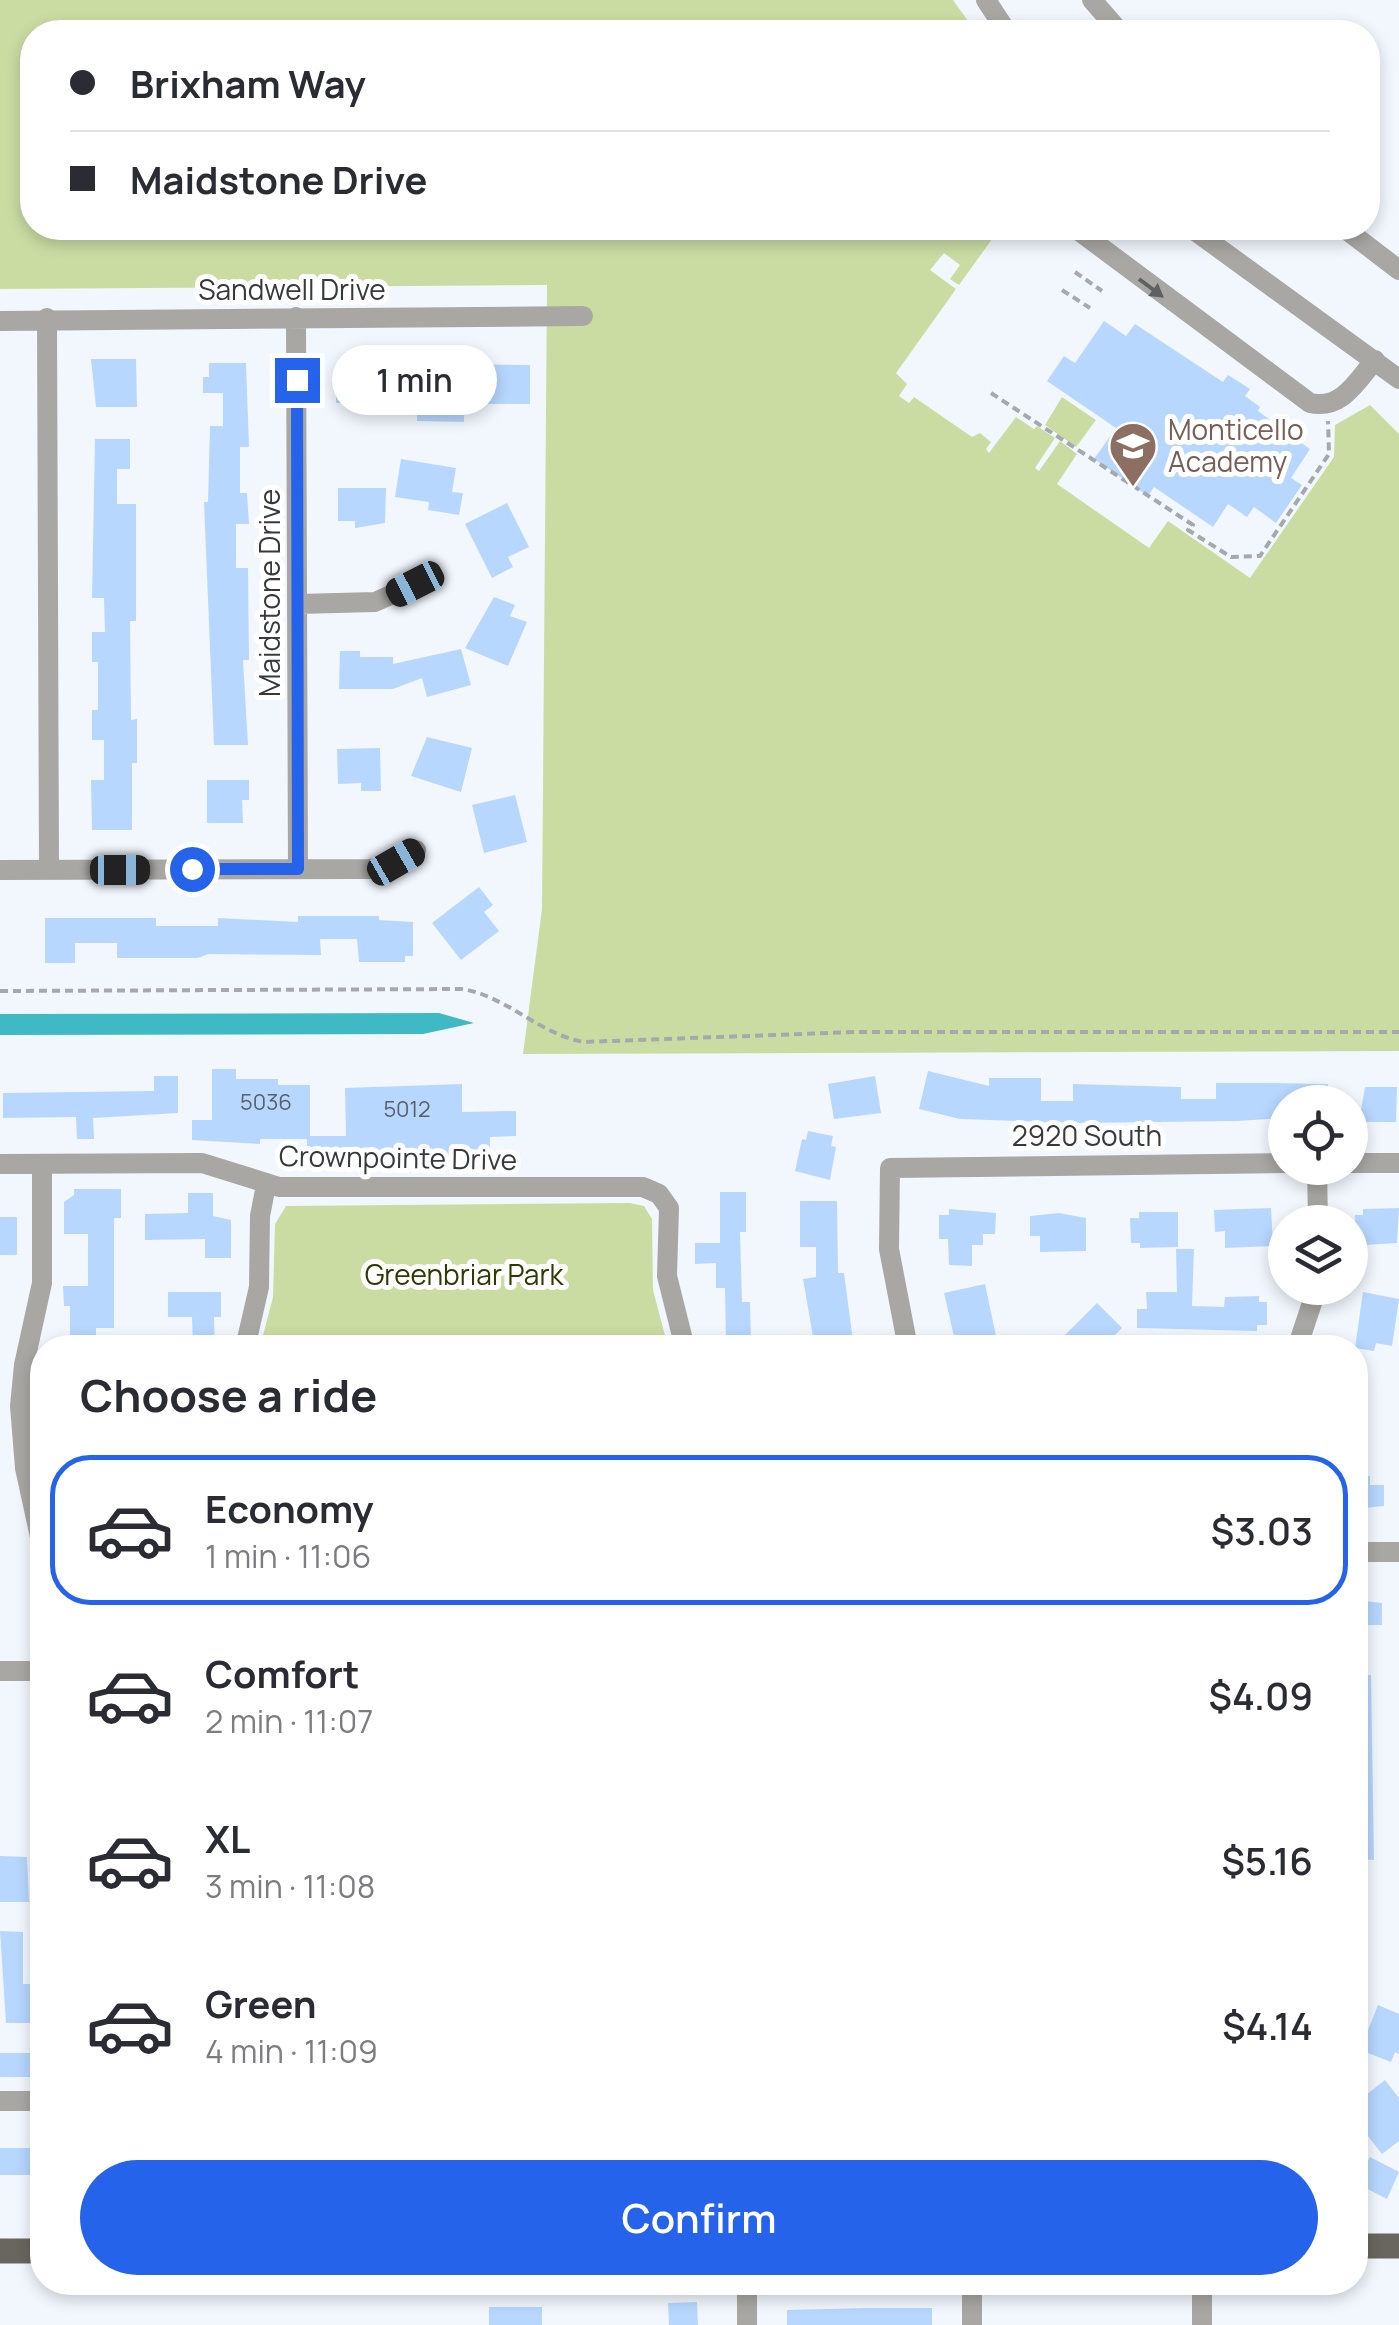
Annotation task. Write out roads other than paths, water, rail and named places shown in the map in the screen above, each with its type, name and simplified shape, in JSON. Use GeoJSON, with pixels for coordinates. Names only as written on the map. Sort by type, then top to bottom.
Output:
{"type":"FeatureCollection","features":[{"type":"Feature","properties":{"kind":"main road"},"geometry":{"type":"LineString","coordinates":[[1368,2246],[1399,2246]]}},
{"type":"Feature","properties":{"kind":"main road"},"geometry":{"type":"LineString","coordinates":[[0,2251],[30,2251]]}},
{"type":"Feature","properties":{"kind":"street"},"geometry":{"type":"LineString","coordinates":[[1092,0],[1110,20]]}},
{"type":"Feature","properties":{"kind":"street"},"geometry":{"type":"LineString","coordinates":[[1090,240],[1310,403],[1327,405],[1343,398],[1375,360]]}},
{"type":"Feature","properties":{"kind":"street"},"geometry":{"type":"LineString","coordinates":[[1220,240],[1399,379]]}},
{"type":"Feature","properties":{"kind":"street"},"geometry":{"type":"LineString","coordinates":[[1360,240],[1399,270]]}},
{"type":"Feature","properties":{"kind":"street","name":"Sandwell Drive"},"geometry":{"type":"LineString","coordinates":[[0,321],[583,316]]}},
{"type":"Feature","properties":{"kind":"street","name":"Maidstone Drive"},"geometry":{"type":"LineString","coordinates":[[296,317],[298,869]]}},
{"type":"Feature","properties":{"kind":"street"},"geometry":{"type":"LineString","coordinates":[[47,318],[49,870]]}},
{"type":"Feature","properties":{"kind":"street"},"geometry":{"type":"LineString","coordinates":[[298,604],[375,602],[415,584]]}},
{"type":"Feature","properties":{"kind":"street"},"geometry":{"type":"LineString","coordinates":[[0,870],[378,868],[416,850]]}},
{"type":"Feature","properties":{"kind":"street","name":"2920 South"},"geometry":{"type":"LineString","coordinates":[[906,1335],[889,1249],[890,1168],[1268,1163]]}},
{"type":"Feature","properties":{"kind":"street"},"geometry":{"type":"LineString","coordinates":[[1368,1163],[1399,1163]]}},
{"type":"Feature","properties":{"kind":"street","name":"Crownpointe Drive"},"geometry":{"type":"LineString","coordinates":[[0,1164],[202,1164],[266,1185],[643,1187],[659,1194],[670,1208],[668,1276],[683,1335]]}},
{"type":"Feature","properties":{"kind":"street"},"geometry":{"type":"LineString","coordinates":[[31,1335],[42,1283],[42,1164]]}},
{"type":"Feature","properties":{"kind":"street"},"geometry":{"type":"LineString","coordinates":[[248,1335],[260,1287],[260,1216],[266,1185]]}},
{"type":"Feature","properties":{"kind":"street"},"geometry":{"type":"LineString","coordinates":[[1302,1335],[1312,1305]]}},
{"type":"Feature","properties":{"kind":"street"},"geometry":{"type":"LineString","coordinates":[[30,1338],[20,1406],[30,1491]]}},
{"type":"Feature","properties":{"kind":"street"},"geometry":{"type":"LineString","coordinates":[[1368,1552],[1399,1552]]}},
{"type":"Feature","properties":{"kind":"street"},"geometry":{"type":"LineString","coordinates":[[0,1671],[30,1671]]}},
{"type":"Feature","properties":{"kind":"street"},"geometry":{"type":"LineString","coordinates":[[0,2100],[30,2100]]}},
{"type":"Feature","properties":{"kind":"street"},"geometry":{"type":"LineString","coordinates":[[748,2295],[748,2325]]}},
{"type":"Feature","properties":{"kind":"street"},"geometry":{"type":"LineString","coordinates":[[972,2295],[972,2325]]}},
{"type":"Feature","properties":{"kind":"street"},"geometry":{"type":"LineString","coordinates":[[1202,2295],[1202,2325]]}},
{"type":"Feature","properties":{"kind":"water"},"geometry":{"type":"Polygon","coordinates":[[[439,1013],[474,1023],[423,1034],[0,1035],[0,1014],[439,1013]]]}},
{"type":"Feature","properties":{"kind":"place","name":"Monticello Academy"},"geometry":{"type":"Point","coordinates":[1133,488]}},
{"type":"Feature","properties":{"kind":"park label","name":"Greenbriar Park"},"geometry":{"type":"Point","coordinates":[464,1275]}}]}
